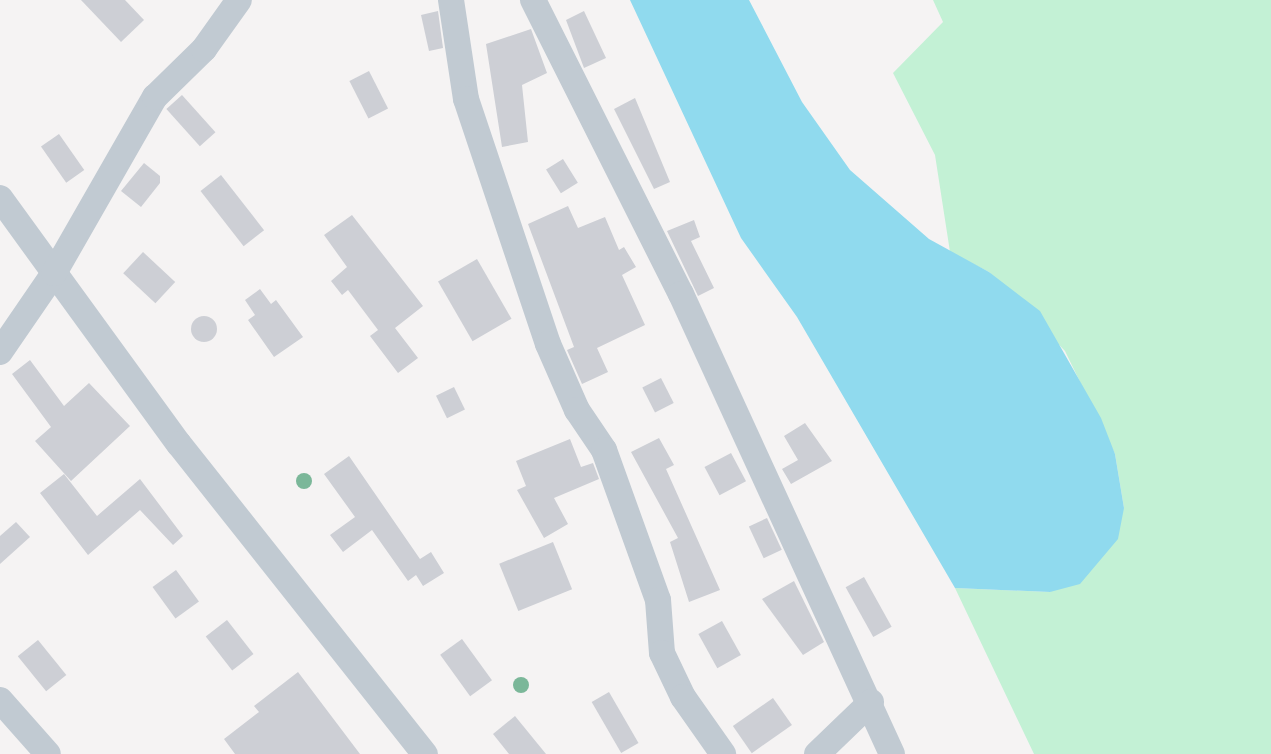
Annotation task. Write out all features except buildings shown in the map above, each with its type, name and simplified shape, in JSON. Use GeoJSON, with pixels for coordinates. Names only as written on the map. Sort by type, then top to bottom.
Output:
{"type":"FeatureCollection","features":[{"type":"Feature","properties":{"kind":"street"},"geometry":{"type":"LineString","coordinates":[[451,0],[466,99],[548,344],[577,410],[604,450],[658,600],[662,653],[683,698],[723,754]]}},
{"type":"Feature","properties":{"kind":"street"},"geometry":{"type":"LineString","coordinates":[[533,0],[681,294],[871,702],[892,754]]}},
{"type":"Feature","properties":{"kind":"street"},"geometry":{"type":"LineString","coordinates":[[0,352],[54,273],[155,97],[204,49],[238,1]]}},
{"type":"Feature","properties":{"kind":"street"},"geometry":{"type":"LineString","coordinates":[[0,198],[179,444],[425,754]]}},
{"type":"Feature","properties":{"kind":"street"},"geometry":{"type":"LineString","coordinates":[[0,700],[48,754]]}},
{"type":"Feature","properties":{"kind":"street"},"geometry":{"type":"LineString","coordinates":[[817,754],[871,702]]}},
{"type":"Feature","properties":{"kind":"green space"},"geometry":{"type":"Polygon","coordinates":[[[933,0],[1271,0],[1271,754],[1034,754],[955,588],[1050,592],[1124,508],[1115,454],[1065,351],[989,272],[950,252],[935,155],[893,73],[943,22],[933,0]]]}},
{"type":"Feature","properties":{"kind":"water"},"geometry":{"type":"Polygon","coordinates":[[[630,0],[749,0],[802,102],[850,170],[929,239],[989,272],[1040,311],[1101,418],[1115,454],[1124,508],[1118,539],[1080,584],[1050,592],[955,588],[797,317],[741,238],[630,0]]]}}]}
